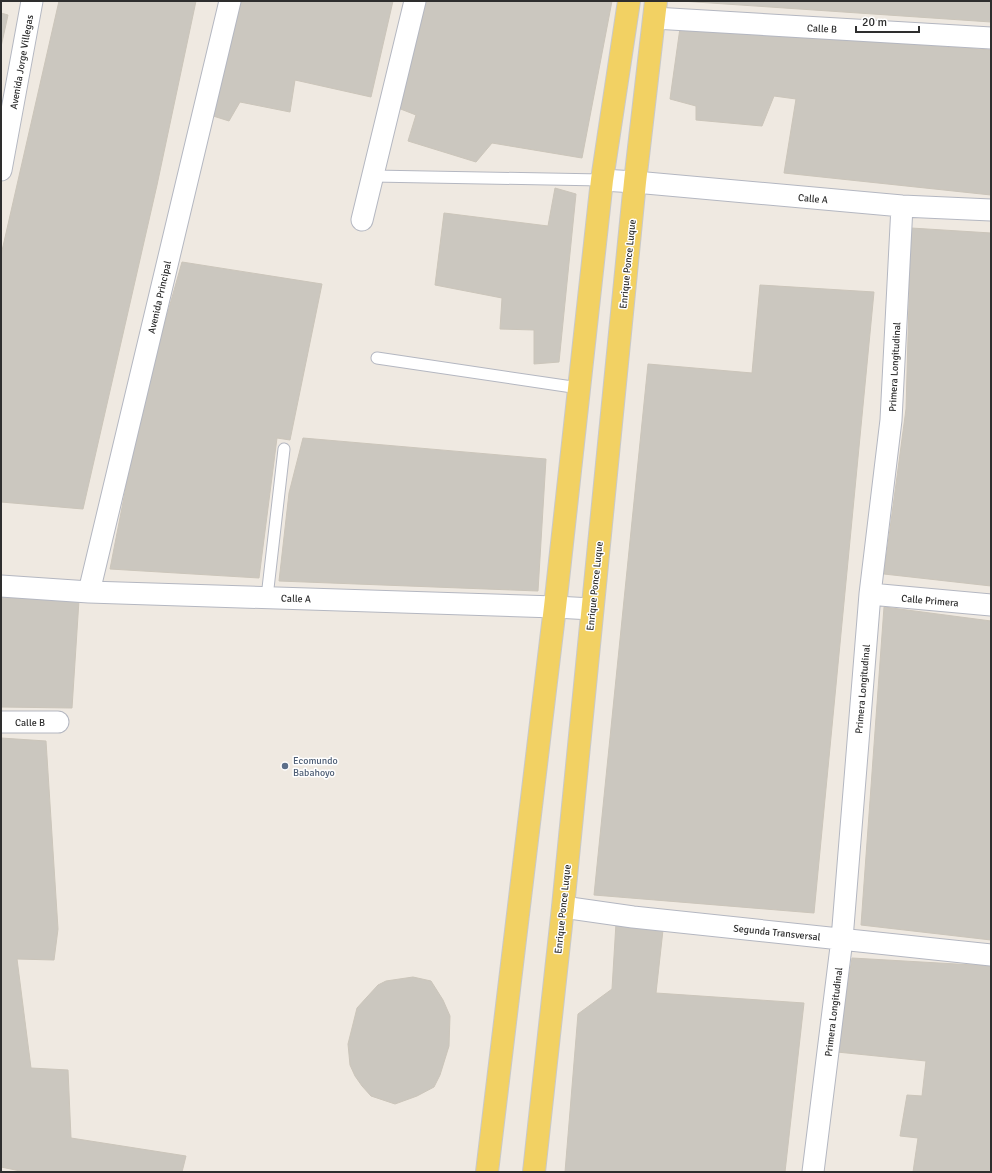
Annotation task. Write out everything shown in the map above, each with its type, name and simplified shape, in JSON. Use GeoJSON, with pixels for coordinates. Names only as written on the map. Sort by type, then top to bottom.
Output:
{"type":"FeatureCollection","features":[{"type":"Feature","properties":{"kind":"main road"},"geometry":{"type":"LineString","coordinates":[[488,1172],[602,180],[629,1]]}},
{"type":"Feature","properties":{"kind":"main road","name":"Enrique Ponce Luque"},"geometry":{"type":"LineString","coordinates":[[534,1172],[563,908],[592,609],[655,9]]}},
{"type":"Feature","properties":{"kind":"street","name":"Avenida Jorge Villegas"},"geometry":{"type":"LineString","coordinates":[[1,170],[32,1]]}},
{"type":"Feature","properties":{"kind":"street","name":"Avenida Principal"},"geometry":{"type":"LineString","coordinates":[[89,592],[230,1]]}},
{"type":"Feature","properties":{"kind":"street"},"geometry":{"type":"LineString","coordinates":[[362,220],[415,1]]}},
{"type":"Feature","properties":{"kind":"street","name":"Calle B"},"geometry":{"type":"LineString","coordinates":[[655,9],[991,38]]}},
{"type":"Feature","properties":{"kind":"street","name":"Calle A"},"geometry":{"type":"LineString","coordinates":[[602,180],[902,206],[991,210]]}},
{"type":"Feature","properties":{"kind":"street","name":"Primera Longitudinal"},"geometry":{"type":"LineString","coordinates":[[813,1172],[842,939],[870,594],[891,420],[902,206]]}},
{"type":"Feature","properties":{"kind":"street","name":"Calle A"},"geometry":{"type":"LineString","coordinates":[[1,586],[89,592],[554,606],[592,609]]}},
{"type":"Feature","properties":{"kind":"street","name":"Calle Primera"},"geometry":{"type":"LineString","coordinates":[[870,594],[991,605]]}},
{"type":"Feature","properties":{"kind":"street","name":"Calle B"},"geometry":{"type":"LineString","coordinates":[[1,722],[58,722]]}},
{"type":"Feature","properties":{"kind":"street","name":"Segunda Transversal"},"geometry":{"type":"LineString","coordinates":[[563,908],[641,918],[991,955]]}},
{"type":"Feature","properties":{"kind":"lane"},"geometry":{"type":"LineString","coordinates":[[373,176],[602,180]]}},
{"type":"Feature","properties":{"kind":"lane"},"geometry":{"type":"LineString","coordinates":[[377,358],[579,388]]}},
{"type":"Feature","properties":{"kind":"lane"},"geometry":{"type":"LineString","coordinates":[[267,597],[284,449]]}},
{"type":"Feature","properties":{"kind":"building"},"geometry":{"type":"Polygon","coordinates":[[[59,1],[196,1],[157,185],[83,509],[1,502],[1,255],[59,1]]]}},
{"type":"Feature","properties":{"kind":"building"},"geometry":{"type":"Polygon","coordinates":[[[240,1],[393,1],[371,97],[295,80],[290,112],[240,102],[229,121],[210,115],[240,1]]]}},
{"type":"Feature","properties":{"kind":"building"},"geometry":{"type":"Polygon","coordinates":[[[426,1],[612,1],[582,158],[492,143],[476,162],[408,141],[416,115],[398,108],[426,1]]]}},
{"type":"Feature","properties":{"kind":"building"},"geometry":{"type":"Polygon","coordinates":[[[681,1],[991,1],[991,22],[681,1]]]}},
{"type":"Feature","properties":{"kind":"building"},"geometry":{"type":"Polygon","coordinates":[[[1,13],[8,15],[1,47],[1,13]]]}},
{"type":"Feature","properties":{"kind":"building"},"geometry":{"type":"Polygon","coordinates":[[[680,28],[991,50],[991,195],[784,173],[796,99],[774,96],[762,126],[696,120],[696,106],[670,99],[680,28]]]}},
{"type":"Feature","properties":{"kind":"building"},"geometry":{"type":"Polygon","coordinates":[[[555,188],[576,194],[559,362],[534,364],[534,330],[500,329],[502,298],[435,285],[444,213],[548,226],[555,188]]]}},
{"type":"Feature","properties":{"kind":"building"},"geometry":{"type":"Polygon","coordinates":[[[911,228],[991,233],[991,586],[884,574],[906,409],[911,228]]]}},
{"type":"Feature","properties":{"kind":"building"},"geometry":{"type":"Polygon","coordinates":[[[182,262],[322,284],[290,440],[277,438],[259,578],[110,569],[143,400],[182,262]]]}},
{"type":"Feature","properties":{"kind":"building"},"geometry":{"type":"Polygon","coordinates":[[[760,285],[874,292],[814,913],[594,895],[648,364],[752,373],[760,285]]]}},
{"type":"Feature","properties":{"kind":"building"},"geometry":{"type":"Polygon","coordinates":[[[303,438],[546,459],[538,591],[279,581],[289,493],[303,438]]]}},
{"type":"Feature","properties":{"kind":"building"},"geometry":{"type":"Polygon","coordinates":[[[1,596],[79,600],[72,708],[1,707],[1,596]]]}},
{"type":"Feature","properties":{"kind":"building"},"geometry":{"type":"Polygon","coordinates":[[[884,607],[991,621],[991,940],[861,925],[884,607]]]}},
{"type":"Feature","properties":{"kind":"building"},"geometry":{"type":"Polygon","coordinates":[[[1,738],[46,741],[58,929],[54,960],[17,959],[31,1068],[68,1070],[71,1138],[186,1156],[182,1172],[25,1172],[1,1167],[1,738]]]}},
{"type":"Feature","properties":{"kind":"building"},"geometry":{"type":"Polygon","coordinates":[[[616,923],[663,930],[656,993],[804,1003],[785,1172],[565,1172],[578,1014],[612,989],[616,923]]]}},
{"type":"Feature","properties":{"kind":"building"},"geometry":{"type":"Polygon","coordinates":[[[852,958],[991,966],[991,1172],[913,1172],[918,1138],[900,1136],[907,1095],[922,1096],[926,1061],[837,1052],[852,958]]]}},
{"type":"Feature","properties":{"kind":"building"},"geometry":{"type":"Polygon","coordinates":[[[413,977],[431,981],[443,1000],[450,1016],[449,1046],[440,1075],[434,1087],[417,1096],[395,1104],[371,1096],[362,1086],[350,1065],[348,1044],[357,1008],[378,985],[386,981],[413,977]]]}},
{"type":"Feature","properties":{"kind":"place","name":"Ecomundo Babahoyo"},"geometry":{"type":"Point","coordinates":[285,766]}}]}
